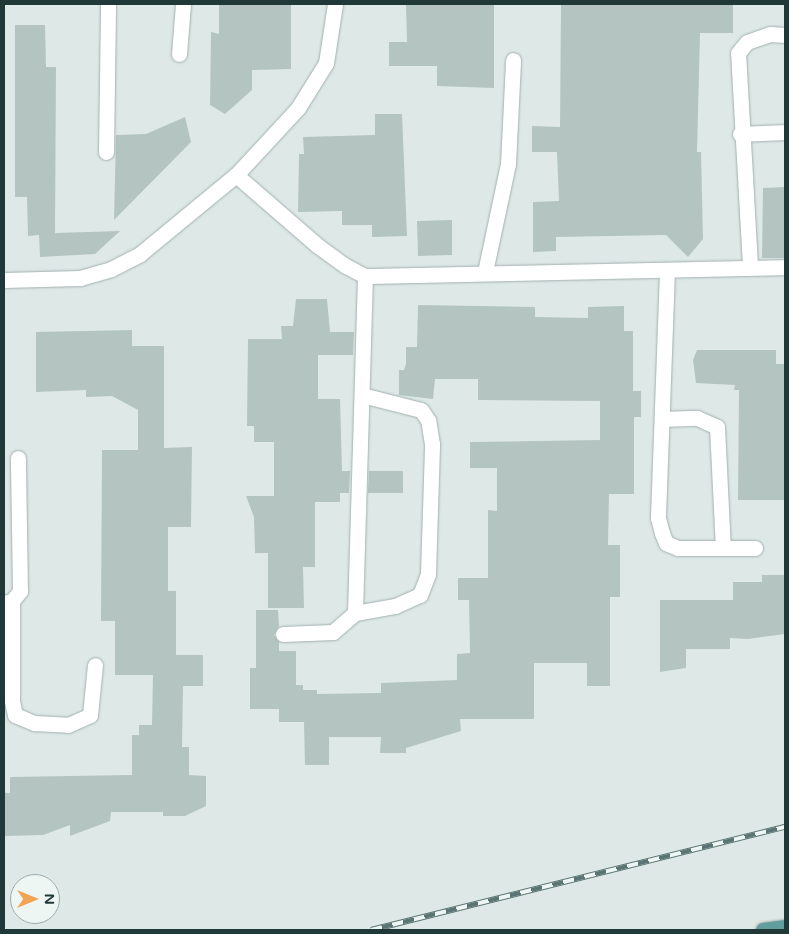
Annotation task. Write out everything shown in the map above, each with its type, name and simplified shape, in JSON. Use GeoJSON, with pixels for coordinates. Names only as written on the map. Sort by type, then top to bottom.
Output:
{"type":"FeatureCollection","features":[{"type":"Feature","properties":{"kind":"main road"},"geometry":{"type":"LineString","coordinates":[[763,930],[785,926]]}},
{"type":"Feature","properties":{"kind":"street"},"geometry":{"type":"LineString","coordinates":[[106,152],[108,4]]}},
{"type":"Feature","properties":{"kind":"street"},"geometry":{"type":"LineString","coordinates":[[179,54],[183,4]]}},
{"type":"Feature","properties":{"kind":"street"},"geometry":{"type":"LineString","coordinates":[[4,280],[80,278],[111,269],[140,254],[236,175],[298,108],[326,63],[335,4]]}},
{"type":"Feature","properties":{"kind":"street"},"geometry":{"type":"LineString","coordinates":[[750,266],[740,134],[738,53],[747,42],[770,34],[785,35]]}},
{"type":"Feature","properties":{"kind":"street"},"geometry":{"type":"LineString","coordinates":[[485,272],[508,164],[513,60]]}},
{"type":"Feature","properties":{"kind":"street"},"geometry":{"type":"LineString","coordinates":[[740,134],[785,132]]}},
{"type":"Feature","properties":{"kind":"street"},"geometry":{"type":"LineString","coordinates":[[236,175],[318,246],[346,266],[365,276],[485,272],[667,271],[750,266],[785,267]]}},
{"type":"Feature","properties":{"kind":"street"},"geometry":{"type":"LineString","coordinates":[[667,271],[658,518],[662,533],[666,543],[678,548],[755,548]]}},
{"type":"Feature","properties":{"kind":"street"},"geometry":{"type":"LineString","coordinates":[[355,613],[365,276]]}},
{"type":"Feature","properties":{"kind":"street"},"geometry":{"type":"LineString","coordinates":[[283,634],[333,632],[355,613],[395,606],[420,595],[428,574],[432,444],[428,420],[421,410],[362,395]]}},
{"type":"Feature","properties":{"kind":"street"},"geometry":{"type":"LineString","coordinates":[[662,418],[697,418],[717,426],[723,548]]}},
{"type":"Feature","properties":{"kind":"street"},"geometry":{"type":"LineString","coordinates":[[18,458],[20,592],[8,602],[12,701],[15,715],[34,723],[68,725],[90,715],[95,665]]}},
{"type":"Feature","properties":{"kind":"building"},"geometry":{"type":"Polygon","coordinates":[[[219,4],[291,4],[291,69],[252,70],[252,90],[225,114],[210,105],[211,32],[219,34],[219,4]]]}},
{"type":"Feature","properties":{"kind":"building"},"geometry":{"type":"Polygon","coordinates":[[[406,4],[494,4],[494,88],[437,86],[437,66],[389,66],[389,42],[407,42],[406,4]]]}},
{"type":"Feature","properties":{"kind":"building"},"geometry":{"type":"Polygon","coordinates":[[[561,4],[733,4],[733,33],[700,33],[697,152],[701,152],[703,239],[688,257],[666,235],[556,237],[556,251],[533,252],[533,202],[559,201],[557,152],[532,152],[532,126],[560,127],[561,4]]]}},
{"type":"Feature","properties":{"kind":"building"},"geometry":{"type":"Polygon","coordinates":[[[15,25],[45,25],[46,67],[56,67],[55,233],[120,231],[95,254],[40,257],[39,235],[28,236],[27,197],[15,197],[15,25]]]}},
{"type":"Feature","properties":{"kind":"building"},"geometry":{"type":"Polygon","coordinates":[[[375,114],[402,114],[407,236],[372,237],[372,225],[342,225],[342,211],[298,212],[299,154],[304,154],[303,137],[375,135],[375,114]]]}},
{"type":"Feature","properties":{"kind":"building"},"geometry":{"type":"Polygon","coordinates":[[[185,117],[191,142],[114,220],[116,135],[146,134],[185,117]]]}},
{"type":"Feature","properties":{"kind":"building"},"geometry":{"type":"Polygon","coordinates":[[[785,187],[785,258],[762,258],[763,188],[785,187]]]}},
{"type":"Feature","properties":{"kind":"building"},"geometry":{"type":"Polygon","coordinates":[[[452,220],[452,255],[418,256],[417,221],[452,220]]]}},
{"type":"Feature","properties":{"kind":"building"},"geometry":{"type":"Polygon","coordinates":[[[296,299],[327,299],[330,332],[354,332],[353,355],[318,355],[318,399],[340,399],[342,471],[350,471],[349,493],[340,493],[340,502],[315,502],[315,567],[303,567],[304,608],[268,608],[268,553],[255,553],[254,517],[246,496],[274,496],[274,442],[254,442],[254,426],[247,426],[248,339],[282,339],[281,326],[293,326],[296,299]]]}},
{"type":"Feature","properties":{"kind":"building"},"geometry":{"type":"Polygon","coordinates":[[[418,305],[535,307],[535,317],[588,318],[588,307],[624,306],[624,331],[633,331],[633,391],[641,391],[641,417],[634,417],[634,494],[609,494],[608,545],[620,545],[620,597],[610,597],[610,686],[587,686],[587,663],[534,663],[534,719],[460,719],[461,731],[406,748],[406,753],[380,753],[381,737],[329,737],[329,765],[305,765],[304,722],[279,722],[279,709],[250,709],[250,668],[256,668],[256,610],[278,610],[279,626],[274,635],[279,642],[279,651],[296,651],[296,685],[303,685],[303,690],[317,690],[317,694],[381,693],[381,683],[457,680],[457,654],[470,653],[469,600],[458,600],[458,578],[488,578],[488,510],[497,511],[497,468],[470,468],[470,442],[600,440],[600,401],[478,400],[478,379],[435,379],[433,399],[399,395],[399,370],[404,370],[406,364],[406,347],[417,347],[418,305]]]}},
{"type":"Feature","properties":{"kind":"building"},"geometry":{"type":"Polygon","coordinates":[[[132,330],[132,346],[164,346],[164,448],[192,447],[191,527],[168,527],[168,591],[176,591],[176,655],[203,655],[203,686],[183,686],[182,747],[189,747],[189,775],[206,776],[206,806],[185,816],[163,816],[163,812],[111,812],[110,821],[70,836],[70,825],[43,835],[4,836],[4,793],[10,793],[10,777],[132,775],[132,735],[139,735],[139,725],[152,725],[153,675],[115,675],[115,621],[101,621],[102,450],[138,450],[138,410],[112,396],[86,397],[86,390],[36,392],[36,332],[132,330]]]}},
{"type":"Feature","properties":{"kind":"building"},"geometry":{"type":"Polygon","coordinates":[[[697,350],[776,350],[776,364],[785,364],[785,500],[738,500],[739,390],[734,390],[735,385],[696,383],[693,360],[697,350]]]}},
{"type":"Feature","properties":{"kind":"building"},"geometry":{"type":"Polygon","coordinates":[[[369,471],[403,471],[403,493],[368,493],[369,471]]]}},
{"type":"Feature","properties":{"kind":"building"},"geometry":{"type":"Polygon","coordinates":[[[762,575],[785,575],[785,634],[748,639],[730,638],[730,649],[686,649],[686,668],[660,672],[660,600],[733,600],[733,582],[762,582],[762,575]]]}},
{"type":"Feature","properties":{"kind":"railway"},"geometry":{"type":"LineString","coordinates":[[371,930],[785,827]]}}]}
